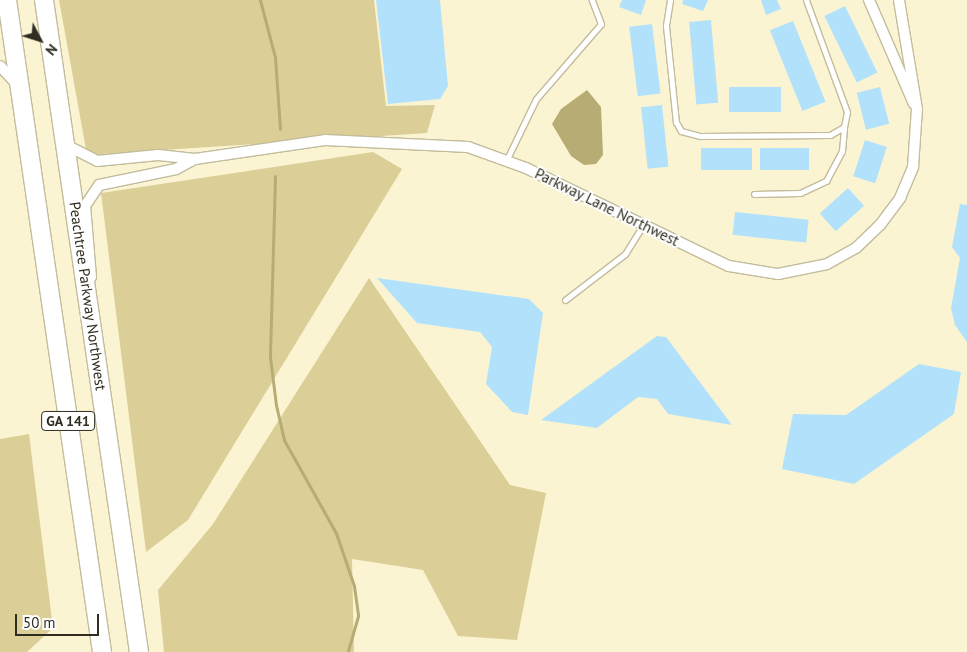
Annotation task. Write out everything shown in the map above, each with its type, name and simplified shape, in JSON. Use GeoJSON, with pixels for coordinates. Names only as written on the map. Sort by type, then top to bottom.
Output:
{"type":"FeatureCollection","features":[{"type":"Feature","properties":{"kind":"highway","name":"GA 141"},"geometry":{"type":"LineString","coordinates":[[6,0],[21,89],[102,652]]}},
{"type":"Feature","properties":{"kind":"highway","name":"Peachtree Parkway Northwest"},"geometry":{"type":"LineString","coordinates":[[44,0],[65,145],[90,293],[139,652]]}},
{"type":"Feature","properties":{"kind":"street"},"geometry":{"type":"LineString","coordinates":[[0,11],[6,0]]}},
{"type":"Feature","properties":{"kind":"street","name":"Parkway Lane Northwest"},"geometry":{"type":"LineString","coordinates":[[869,0],[917,109]]}},
{"type":"Feature","properties":{"kind":"street","name":"Parkway Lane Northwest"},"geometry":{"type":"LineString","coordinates":[[65,145],[97,161],[158,155],[195,159],[325,140],[468,147],[506,161],[745,270],[786,273],[827,264],[869,237],[900,198],[913,167],[917,109],[899,0]]}},
{"type":"Feature","properties":{"kind":"street"},"geometry":{"type":"LineString","coordinates":[[0,66],[21,89]]}},
{"type":"Feature","properties":{"kind":"street","name":"Parkway Lane Northwest"},"geometry":{"type":"LineString","coordinates":[[90,293],[85,206],[92,190],[106,182],[176,169],[195,159]]}},
{"type":"Feature","properties":{"kind":"lane"},"geometry":{"type":"LineString","coordinates":[[506,161],[536,99],[601,24],[592,0]]}},
{"type":"Feature","properties":{"kind":"lane"},"geometry":{"type":"LineString","coordinates":[[670,0],[666,26],[676,122],[681,131],[700,136],[830,134],[844,127]]}},
{"type":"Feature","properties":{"kind":"lane"},"geometry":{"type":"LineString","coordinates":[[754,194],[800,193],[826,181],[842,151],[847,112],[806,0]]}},
{"type":"Feature","properties":{"kind":"lane"},"geometry":{"type":"LineString","coordinates":[[565,300],[625,254],[644,225]]}},
{"type":"Feature","properties":{"kind":"shaded area"},"geometry":{"type":"Polygon","coordinates":[[[59,0],[374,0],[386,106],[435,105],[427,133],[87,155],[59,0]]]}},
{"type":"Feature","properties":{"kind":"shaded area"},"geometry":{"type":"Polygon","coordinates":[[[587,90],[601,107],[603,155],[596,164],[584,165],[571,156],[552,124],[561,109],[587,90]]]}},
{"type":"Feature","properties":{"kind":"shaded area"},"geometry":{"type":"Polygon","coordinates":[[[373,152],[402,169],[188,520],[146,552],[101,193],[373,152]]]}},
{"type":"Feature","properties":{"kind":"shaded area"},"geometry":{"type":"Polygon","coordinates":[[[369,278],[510,485],[546,493],[517,640],[458,636],[423,570],[352,559],[354,652],[164,652],[158,590],[213,524],[369,278]]]}},
{"type":"Feature","properties":{"kind":"shaded area"},"geometry":{"type":"Polygon","coordinates":[[[29,434],[53,628],[27,652],[0,652],[0,439],[29,434]]]}},
{"type":"Feature","properties":{"kind":"building"},"geometry":{"type":"Polygon","coordinates":[[[376,0],[440,0],[448,86],[440,99],[388,104],[376,0]]]}},
{"type":"Feature","properties":{"kind":"building"},"geometry":{"type":"Polygon","coordinates":[[[622,0],[646,0],[641,15],[619,7],[622,0]]]}},
{"type":"Feature","properties":{"kind":"building"},"geometry":{"type":"Polygon","coordinates":[[[683,0],[708,0],[703,11],[682,4],[683,0]]]}},
{"type":"Feature","properties":{"kind":"building"},"geometry":{"type":"Polygon","coordinates":[[[761,0],[777,0],[781,9],[766,15],[761,0]]]}},
{"type":"Feature","properties":{"kind":"building"},"geometry":{"type":"Polygon","coordinates":[[[845,6],[877,73],[857,83],[824,16],[845,6]]]}},
{"type":"Feature","properties":{"kind":"building"},"geometry":{"type":"Polygon","coordinates":[[[711,20],[718,103],[696,105],[689,22],[711,20]]]}},
{"type":"Feature","properties":{"kind":"building"},"geometry":{"type":"Polygon","coordinates":[[[793,21],[826,102],[802,111],[770,30],[793,21]]]}},
{"type":"Feature","properties":{"kind":"building"},"geometry":{"type":"Polygon","coordinates":[[[652,24],[661,93],[638,96],[629,27],[652,24]]]}},
{"type":"Feature","properties":{"kind":"building"},"geometry":{"type":"Polygon","coordinates":[[[729,87],[781,87],[781,112],[729,112],[729,87]]]}},
{"type":"Feature","properties":{"kind":"building"},"geometry":{"type":"Polygon","coordinates":[[[880,87],[889,124],[866,130],[857,93],[880,87]]]}},
{"type":"Feature","properties":{"kind":"building"},"geometry":{"type":"Polygon","coordinates":[[[662,105],[668,167],[648,169],[641,107],[662,105]]]}},
{"type":"Feature","properties":{"kind":"building"},"geometry":{"type":"Polygon","coordinates":[[[865,140],[887,147],[875,183],[853,176],[865,140]]]}},
{"type":"Feature","properties":{"kind":"building"},"geometry":{"type":"Polygon","coordinates":[[[701,148],[752,148],[752,170],[701,170],[701,148]]]}},
{"type":"Feature","properties":{"kind":"building"},"geometry":{"type":"Polygon","coordinates":[[[760,148],[809,148],[809,170],[760,170],[760,148]]]}},
{"type":"Feature","properties":{"kind":"building"},"geometry":{"type":"Polygon","coordinates":[[[848,188],[864,206],[836,231],[820,213],[848,188]]]}},
{"type":"Feature","properties":{"kind":"building"},"geometry":{"type":"Polygon","coordinates":[[[960,204],[967,205],[967,342],[955,325],[951,308],[960,258],[952,247],[960,204]]]}},
{"type":"Feature","properties":{"kind":"building"},"geometry":{"type":"Polygon","coordinates":[[[735,212],[809,220],[806,243],[733,235],[735,212]]]}},
{"type":"Feature","properties":{"kind":"building"},"geometry":{"type":"Polygon","coordinates":[[[377,278],[529,299],[543,313],[528,415],[512,412],[486,384],[492,347],[480,332],[417,323],[377,278]]]}},
{"type":"Feature","properties":{"kind":"building"},"geometry":{"type":"Polygon","coordinates":[[[657,336],[666,337],[732,425],[668,414],[657,399],[638,397],[597,428],[541,420],[657,336]]]}},
{"type":"Feature","properties":{"kind":"building"},"geometry":{"type":"Polygon","coordinates":[[[919,364],[961,372],[954,414],[854,484],[782,469],[793,414],[846,415],[919,364]]]}},
{"type":"Feature","properties":{"kind":"waterway"},"geometry":{"type":"LineString","coordinates":[[260,0],[275,57],[280,129]]}},
{"type":"Feature","properties":{"kind":"waterway"},"geometry":{"type":"LineString","coordinates":[[275,176],[270,357],[276,405],[284,440],[336,533],[354,586],[358,616],[348,652]]}}]}
